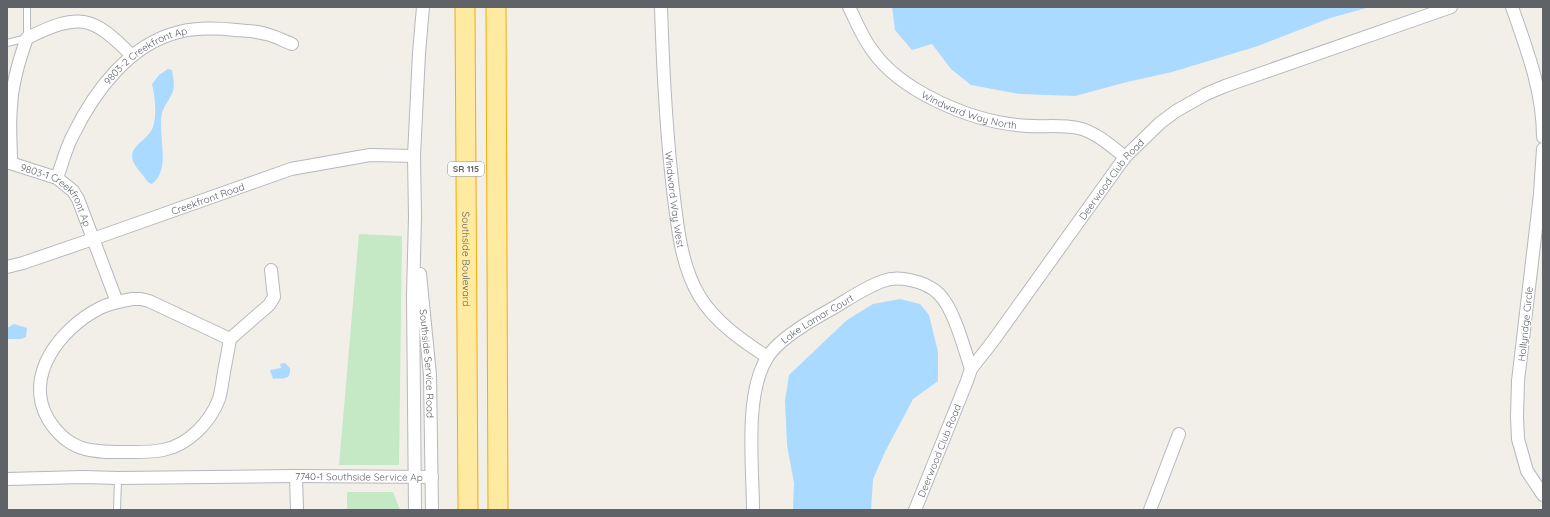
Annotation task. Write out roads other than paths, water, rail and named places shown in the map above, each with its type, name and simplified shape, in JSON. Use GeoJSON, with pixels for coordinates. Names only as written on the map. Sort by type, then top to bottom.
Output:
{"type":"FeatureCollection","features":[{"type":"Feature","properties":{"kind":"highway","name":"Southside Boulevard"},"geometry":{"type":"LineString","coordinates":[[465,7],[468,510]]}},
{"type":"Feature","properties":{"kind":"highway","name":"SR 115"},"geometry":{"type":"LineString","coordinates":[[496,7],[498,510]]}},
{"type":"Feature","properties":{"kind":"street","name":"Southside Service Road"},"geometry":{"type":"LineString","coordinates":[[415,510],[413,295],[415,217],[414,156],[419,53],[423,7]]}},
{"type":"Feature","properties":{"kind":"street","name":"Windward Way West"},"geometry":{"type":"LineString","coordinates":[[661,7],[664,96],[668,149],[684,260],[690,278],[700,297],[719,322],[740,339],[767,357]]}},
{"type":"Feature","properties":{"kind":"street","name":"Windward Way North"},"geometry":{"type":"LineString","coordinates":[[849,7],[871,50],[883,64],[902,80],[923,94],[948,106],[994,121],[1022,126],[1079,128],[1095,135],[1125,157]]}},
{"type":"Feature","properties":{"kind":"street","name":"Deerwood Club Road"},"geometry":{"type":"LineString","coordinates":[[915,510],[971,369],[998,334],[1125,157],[1160,123],[1176,112],[1212,92],[1451,7]]}},
{"type":"Feature","properties":{"kind":"street"},"geometry":{"type":"LineString","coordinates":[[1512,7],[1535,75],[1543,116],[1543,137]]}},
{"type":"Feature","properties":{"kind":"street"},"geometry":{"type":"LineString","coordinates":[[9,162],[10,107],[20,60],[27,38],[50,26],[79,20],[102,28],[132,56]]}},
{"type":"Feature","properties":{"kind":"street","name":"9803-2 Creekfront Ap"},"geometry":{"type":"LineString","coordinates":[[57,178],[72,136],[85,112],[111,78],[132,56],[146,46],[166,36],[198,28],[214,28],[266,34],[292,44]]}},
{"type":"Feature","properties":{"kind":"street","name":"Hollyridge Circle"},"geometry":{"type":"LineString","coordinates":[[1543,149],[1540,194],[1518,381],[1517,417],[1518,439],[1527,471],[1543,495]]}},
{"type":"Feature","properties":{"kind":"street","name":"Creekfront Road"},"geometry":{"type":"LineString","coordinates":[[7,267],[93,239],[291,169],[370,156],[414,156]]}},
{"type":"Feature","properties":{"kind":"street","name":"9803-1 Creekfront Ap"},"geometry":{"type":"LineString","coordinates":[[9,162],[57,178],[73,191],[78,199],[117,302]]}},
{"type":"Feature","properties":{"kind":"street","name":"Southside Service Road"},"geometry":{"type":"LineString","coordinates":[[415,217],[430,375],[432,510]]}},
{"type":"Feature","properties":{"kind":"street"},"geometry":{"type":"LineString","coordinates":[[230,339],[150,301],[132,299],[100,308],[70,329],[55,347],[42,371],[40,393],[46,415],[57,432],[70,443],[83,448],[101,451],[146,452],[163,450],[184,442],[193,435],[212,415],[220,397],[230,339],[269,305],[274,297],[271,270]]}},
{"type":"Feature","properties":{"kind":"street","name":"Lake Lamar Court"},"geometry":{"type":"LineString","coordinates":[[753,510],[753,402],[767,357],[786,338],[820,315],[871,286],[884,281],[904,279],[918,281],[930,287],[939,294],[946,304],[954,319],[971,369]]}},
{"type":"Feature","properties":{"kind":"street"},"geometry":{"type":"LineString","coordinates":[[1150,510],[1179,434]]}},
{"type":"Feature","properties":{"kind":"street"},"geometry":{"type":"LineString","coordinates":[[7,479],[83,477],[296,476]]}},
{"type":"Feature","properties":{"kind":"street","name":"7740-1 Southside Service Ap"},"geometry":{"type":"LineString","coordinates":[[297,510],[296,476],[432,477]]}},
{"type":"Feature","properties":{"kind":"lane"},"geometry":{"type":"LineString","coordinates":[[7,43],[27,38],[27,7]]}},
{"type":"Feature","properties":{"kind":"lane"},"geometry":{"type":"LineString","coordinates":[[117,510],[118,478]]}},
{"type":"Feature","properties":{"kind":"water"},"geometry":{"type":"Polygon","coordinates":[[[892,7],[1370,7],[1330,18],[1258,46],[1172,72],[1075,96],[1020,94],[971,85],[951,69],[932,44],[912,50],[895,30],[892,7]]]}},
{"type":"Feature","properties":{"kind":"water"},"geometry":{"type":"Polygon","coordinates":[[[168,69],[172,70],[174,89],[162,113],[161,131],[163,161],[158,178],[152,184],[147,181],[135,165],[132,158],[136,147],[150,133],[153,127],[155,106],[152,84],[159,75],[168,69]]]}},
{"type":"Feature","properties":{"kind":"water"},"geometry":{"type":"Polygon","coordinates":[[[900,299],[920,304],[929,315],[938,352],[938,381],[913,399],[885,452],[873,479],[871,510],[793,510],[794,483],[787,445],[785,401],[789,375],[847,320],[873,304],[900,299]]]}},
{"type":"Feature","properties":{"kind":"water"},"geometry":{"type":"Polygon","coordinates":[[[14,324],[27,328],[26,337],[21,339],[7,339],[7,328],[14,324]]]}},
{"type":"Feature","properties":{"kind":"water"},"geometry":{"type":"Polygon","coordinates":[[[285,363],[290,368],[289,376],[287,378],[273,379],[270,370],[281,368],[280,364],[285,363]]]}}]}
